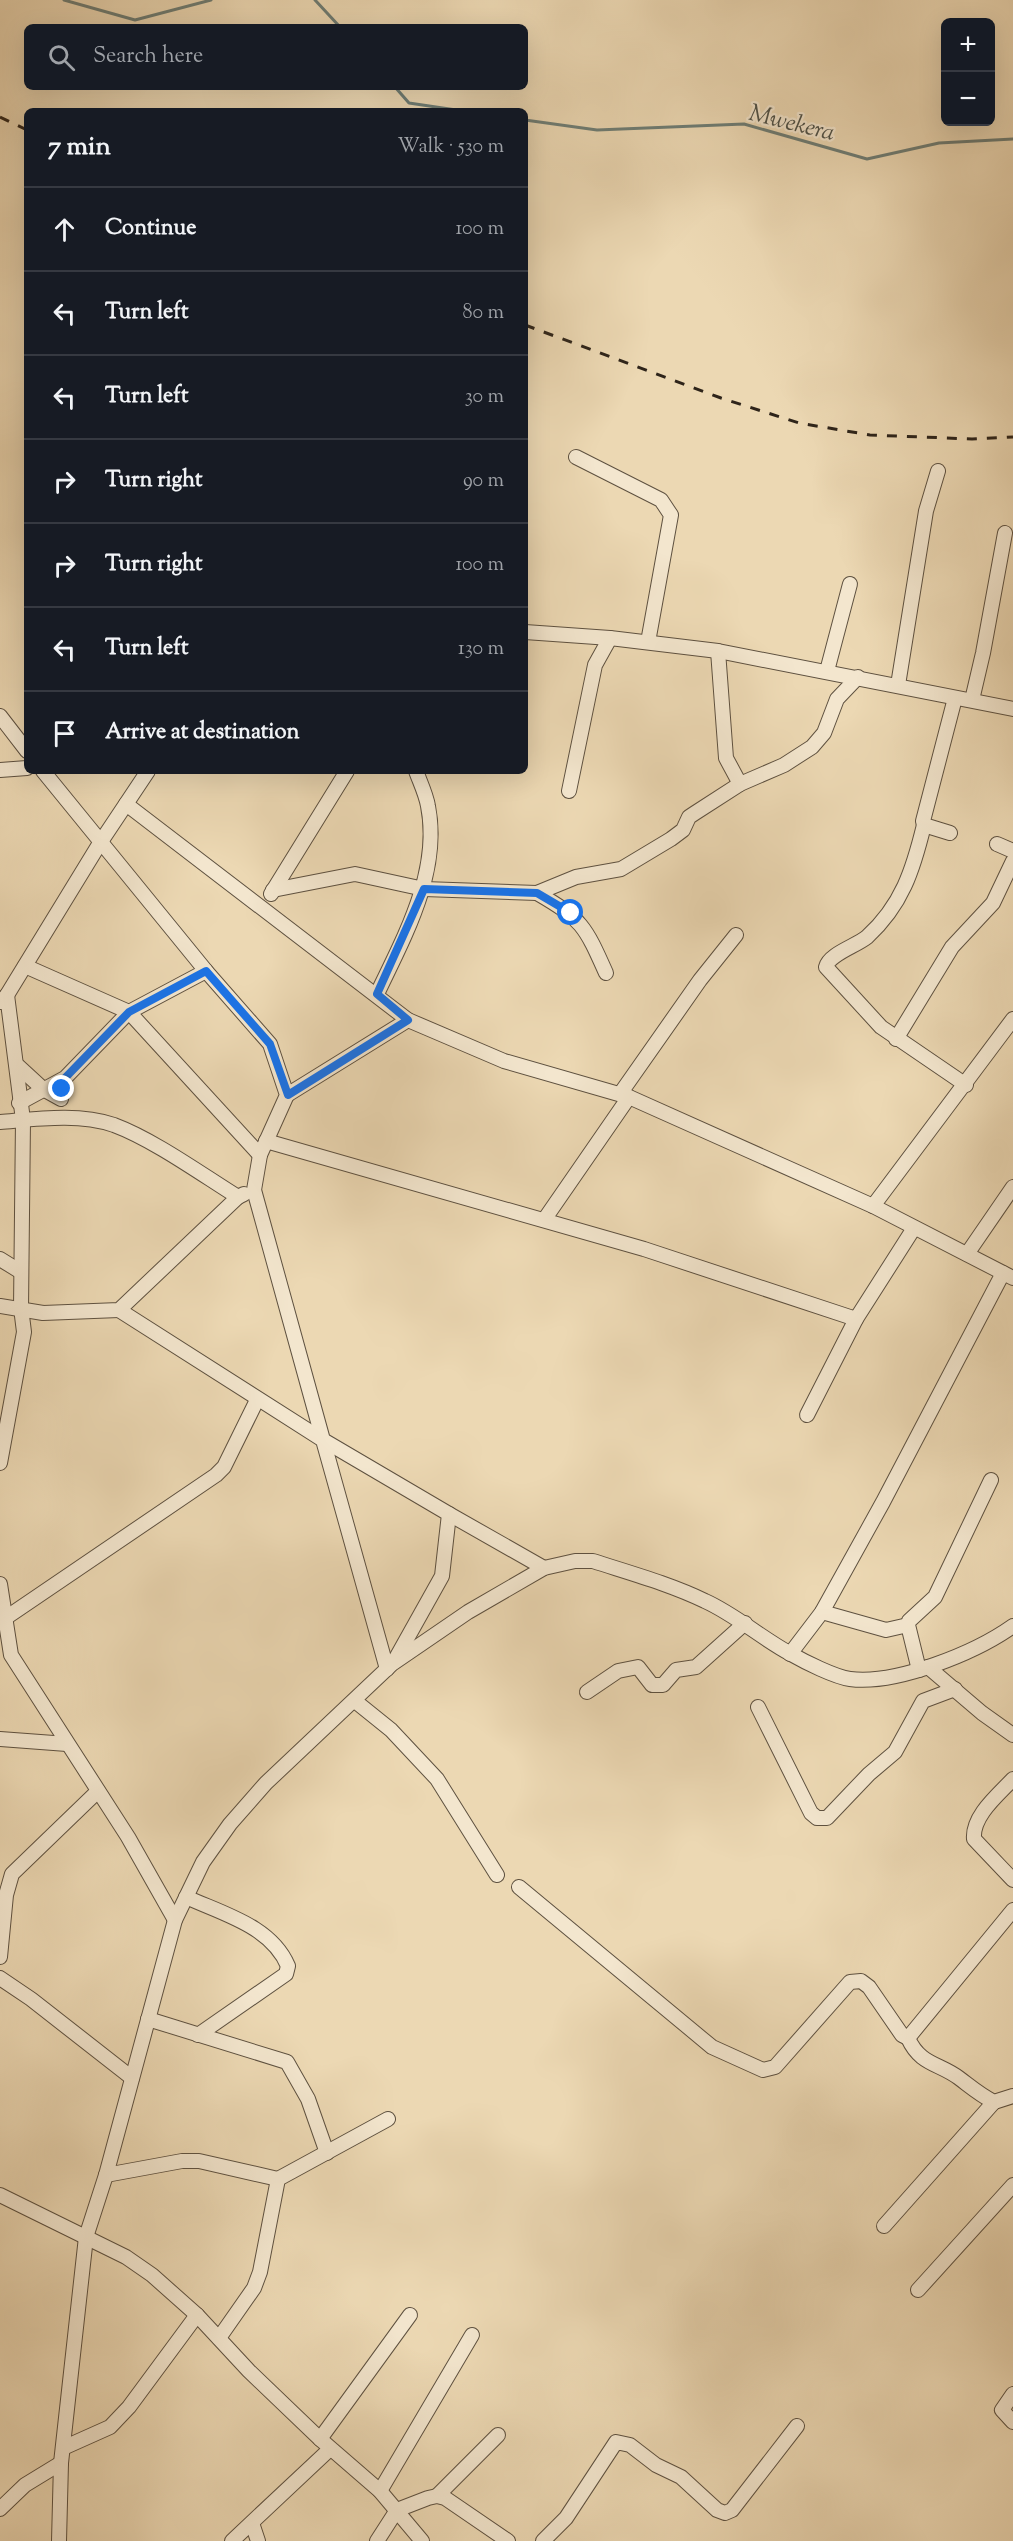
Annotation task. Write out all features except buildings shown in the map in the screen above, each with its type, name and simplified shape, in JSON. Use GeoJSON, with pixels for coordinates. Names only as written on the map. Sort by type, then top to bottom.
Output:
{"type":"FeatureCollection","features":[{"type":"Feature","properties":{"kind":"street"},"geometry":{"type":"LineString","coordinates":[[576,458],[661,500],[671,515],[648,642]]}},
{"type":"Feature","properties":{"kind":"street"},"geometry":{"type":"LineString","coordinates":[[898,685],[926,511],[938,471]]}},
{"type":"Feature","properties":{"kind":"street"},"geometry":{"type":"LineString","coordinates":[[972,700],[1005,533]]}},
{"type":"Feature","properties":{"kind":"street"},"geometry":{"type":"LineString","coordinates":[[827,671],[850,584]]}},
{"type":"Feature","properties":{"kind":"street"},"geometry":{"type":"LineString","coordinates":[[528,632],[610,638],[718,651],[1013,709]]}},
{"type":"Feature","properties":{"kind":"street"},"geometry":{"type":"LineString","coordinates":[[569,791],[594,665],[610,638]]}},
{"type":"Feature","properties":{"kind":"street"},"geometry":{"type":"LineString","coordinates":[[718,651],[726,758],[740,784]]}},
{"type":"Feature","properties":{"kind":"street"},"geometry":{"type":"LineString","coordinates":[[273,890],[355,874],[424,889],[537,893],[576,877],[621,869],[645,857],[683,830],[689,817],[740,784],[784,765],[812,747],[825,733],[837,699],[858,677]]}},
{"type":"Feature","properties":{"kind":"street"},"geometry":{"type":"LineString","coordinates":[[955,698],[924,825],[902,894],[867,936],[826,963],[826,967],[896,1039],[966,1085]]}},
{"type":"Feature","properties":{"kind":"street"},"geometry":{"type":"LineString","coordinates":[[0,716],[24,747]]}},
{"type":"Feature","properties":{"kind":"street"},"geometry":{"type":"LineString","coordinates":[[0,770],[24,768]]}},
{"type":"Feature","properties":{"kind":"street"},"geometry":{"type":"LineString","coordinates":[[45,774],[206,971],[270,1044],[288,1095]]}},
{"type":"Feature","properties":{"kind":"street"},"geometry":{"type":"LineString","coordinates":[[0,1464],[24,1332],[21,1308],[23,1120],[19,1103],[18,1066],[2,996],[25,966],[100,843],[146,774]]}},
{"type":"Feature","properties":{"kind":"street"},"geometry":{"type":"LineString","coordinates":[[260,907],[345,774]]}},
{"type":"Feature","properties":{"kind":"street"},"geometry":{"type":"LineString","coordinates":[[377,994],[424,889],[430,832],[428,806],[417,774]]}},
{"type":"Feature","properties":{"kind":"street"},"geometry":{"type":"LineString","coordinates":[[126,804],[408,1020],[504,1061],[624,1096],[873,1206],[1008,1275],[822,1612],[790,1654]]}},
{"type":"Feature","properties":{"kind":"street"},"geometry":{"type":"LineString","coordinates":[[924,825],[950,833]]}},
{"type":"Feature","properties":{"kind":"street"},"geometry":{"type":"LineString","coordinates":[[997,844],[1013,851]]}},
{"type":"Feature","properties":{"kind":"street"},"geometry":{"type":"LineString","coordinates":[[896,1039],[952,946],[993,903],[1013,861]]}},
{"type":"Feature","properties":{"kind":"street"},"geometry":{"type":"LineString","coordinates":[[537,893],[571,913],[581,922],[606,974]]}},
{"type":"Feature","properties":{"kind":"street"},"geometry":{"type":"LineString","coordinates":[[544,1220],[700,980],[736,935]]}},
{"type":"Feature","properties":{"kind":"street"},"geometry":{"type":"LineString","coordinates":[[25,966],[129,1012],[260,1155]]}},
{"type":"Feature","properties":{"kind":"street"},"geometry":{"type":"LineString","coordinates":[[19,1103],[65,1078],[129,1012],[206,971]]}},
{"type":"Feature","properties":{"kind":"street"},"geometry":{"type":"LineString","coordinates":[[873,1206],[966,1085],[1013,1019]]}},
{"type":"Feature","properties":{"kind":"street"},"geometry":{"type":"LineString","coordinates":[[390,1667],[323,1440],[254,1190],[260,1155],[288,1095],[408,1020]]}},
{"type":"Feature","properties":{"kind":"street"},"geometry":{"type":"LineString","coordinates":[[18,1066],[43,1089],[61,1099]]}},
{"type":"Feature","properties":{"kind":"street"},"geometry":{"type":"LineString","coordinates":[[61,1118],[61,1099],[65,1078]]}},
{"type":"Feature","properties":{"kind":"street"},"geometry":{"type":"LineString","coordinates":[[0,1122],[61,1118],[113,1125],[134,1134],[238,1197]]}},
{"type":"Feature","properties":{"kind":"street"},"geometry":{"type":"LineString","coordinates":[[266,1141],[644,1249],[856,1320]]}},
{"type":"Feature","properties":{"kind":"street"},"geometry":{"type":"LineString","coordinates":[[967,1254],[1013,1187]]}},
{"type":"Feature","properties":{"kind":"street"},"geometry":{"type":"LineString","coordinates":[[119,1310],[238,1197],[254,1190]]}},
{"type":"Feature","properties":{"kind":"street"},"geometry":{"type":"LineString","coordinates":[[807,1415],[856,1320],[914,1228]]}},
{"type":"Feature","properties":{"kind":"street"},"geometry":{"type":"LineString","coordinates":[[0,1259],[21,1272]]}},
{"type":"Feature","properties":{"kind":"street"},"geometry":{"type":"LineString","coordinates":[[0,1306],[51,1313],[119,1310],[257,1400],[544,1568]]}},
{"type":"Feature","properties":{"kind":"street"},"geometry":{"type":"LineString","coordinates":[[8,1617],[216,1475],[224,1467],[257,1400]]}},
{"type":"Feature","properties":{"kind":"street"},"geometry":{"type":"LineString","coordinates":[[991,1480],[934,1597],[909,1621],[908,1625],[924,1669],[955,1689],[1013,1735]]}},
{"type":"Feature","properties":{"kind":"street"},"geometry":{"type":"LineString","coordinates":[[390,1667],[442,1576],[449,1514]]}},
{"type":"Feature","properties":{"kind":"street"},"geometry":{"type":"LineString","coordinates":[[59,2541],[61,2463],[86,2237],[106,2175],[175,1920],[203,1862],[230,1824],[266,1783],[390,1667],[468,1612],[544,1568],[575,1561],[593,1561],[705,1601],[745,1623],[790,1654],[848,1679],[876,1679],[924,1669],[998,1637],[1013,1626]]}},
{"type":"Feature","properties":{"kind":"street"},"geometry":{"type":"LineString","coordinates":[[0,1584],[8,1617],[6,1652],[128,1837],[175,1920]]}},
{"type":"Feature","properties":{"kind":"street"},"geometry":{"type":"LineString","coordinates":[[822,1612],[886,1630],[908,1625]]}},
{"type":"Feature","properties":{"kind":"street"},"geometry":{"type":"LineString","coordinates":[[586,1692],[626,1668],[638,1667],[652,1684],[663,1685],[676,1670],[696,1667],[745,1623]]}},
{"type":"Feature","properties":{"kind":"street"},"geometry":{"type":"LineString","coordinates":[[758,1707],[811,1813],[817,1818],[827,1818],[869,1774],[895,1752],[923,1701],[936,1699],[955,1689]]}},
{"type":"Feature","properties":{"kind":"street"},"geometry":{"type":"LineString","coordinates":[[355,1701],[391,1730],[437,1779],[497,1875]]}},
{"type":"Feature","properties":{"kind":"street"},"geometry":{"type":"LineString","coordinates":[[0,1739],[67,1744]]}},
{"type":"Feature","properties":{"kind":"street"},"geometry":{"type":"LineString","coordinates":[[1013,1779],[985,1809],[973,1830],[974,1839],[1013,1880]]}},
{"type":"Feature","properties":{"kind":"street"},"geometry":{"type":"LineString","coordinates":[[0,1956],[6,1895],[12,1874],[98,1791]]}},
{"type":"Feature","properties":{"kind":"street"},"geometry":{"type":"LineString","coordinates":[[519,1887],[712,2047],[743,2063],[763,2070],[775,2067],[850,1982],[861,1981],[869,1987],[890,2020],[902,2035],[908,2038],[924,2060],[957,2077],[974,2092],[994,2102]]}},
{"type":"Feature","properties":{"kind":"street"},"geometry":{"type":"LineString","coordinates":[[186,1897],[259,1930],[274,1943],[288,1966],[286,1974],[198,2035]]}},
{"type":"Feature","properties":{"kind":"street"},"geometry":{"type":"LineString","coordinates":[[908,2038],[1013,1910]]}},
{"type":"Feature","properties":{"kind":"street"},"geometry":{"type":"LineString","coordinates":[[0,1978],[31,1999],[132,2078]]}},
{"type":"Feature","properties":{"kind":"street"},"geometry":{"type":"LineString","coordinates":[[148,2019],[287,2061],[308,2099],[327,2153]]}},
{"type":"Feature","properties":{"kind":"street"},"geometry":{"type":"LineString","coordinates":[[884,2226],[994,2102],[1013,2096]]}},
{"type":"Feature","properties":{"kind":"street"},"geometry":{"type":"LineString","coordinates":[[106,2175],[182,2161],[199,2161],[278,2179],[388,2120]]}},
{"type":"Feature","properties":{"kind":"street"},"geometry":{"type":"LineString","coordinates":[[219,2337],[254,2288],[260,2272],[278,2179]]}},
{"type":"Feature","properties":{"kind":"street"},"geometry":{"type":"LineString","coordinates":[[918,2290],[1013,2185]]}},
{"type":"Feature","properties":{"kind":"street"},"geometry":{"type":"LineString","coordinates":[[0,2195],[126,2257],[152,2275],[197,2315],[325,2444],[380,2491],[422,2541]]}},
{"type":"Feature","properties":{"kind":"street"},"geometry":{"type":"LineString","coordinates":[[63,2448],[110,2427],[129,2407],[197,2315]]}},
{"type":"Feature","properties":{"kind":"street"},"geometry":{"type":"LineString","coordinates":[[232,2541],[252,2523],[325,2444],[410,2315]]}},
{"type":"Feature","properties":{"kind":"street"},"geometry":{"type":"LineString","coordinates":[[380,2491],[472,2335]]}},
{"type":"Feature","properties":{"kind":"street"},"geometry":{"type":"LineString","coordinates":[[1013,2394],[1002,2410],[1013,2422]]}},
{"type":"Feature","properties":{"kind":"street"},"geometry":{"type":"LineString","coordinates":[[543,2541],[566,2518],[615,2442],[630,2445],[656,2465],[681,2477],[717,2510],[725,2512],[732,2510],[797,2426]]}},
{"type":"Feature","properties":{"kind":"street"},"geometry":{"type":"LineString","coordinates":[[377,2541],[397,2510],[437,2496],[498,2435]]}},
{"type":"Feature","properties":{"kind":"street"},"geometry":{"type":"LineString","coordinates":[[0,2509],[25,2485],[61,2463]]}},
{"type":"Feature","properties":{"kind":"street"},"geometry":{"type":"LineString","coordinates":[[437,2496],[445,2498],[508,2541]]}},
{"type":"Feature","properties":{"kind":"street"},"geometry":{"type":"LineString","coordinates":[[252,2523],[258,2541]]}},
{"type":"Feature","properties":{"kind":"waterway","name":"Mwekera"},"geometry":{"type":"LineString","coordinates":[[64,0],[135,20],[211,0]]}},
{"type":"Feature","properties":{"kind":"waterway","name":"Mwekera"},"geometry":{"type":"LineString","coordinates":[[315,0],[337,24]]}},
{"type":"Feature","properties":{"kind":"waterway","name":"Mwekera"},"geometry":{"type":"LineString","coordinates":[[398,90],[409,103],[443,108]]}},
{"type":"Feature","properties":{"kind":"waterway","name":"Mwekera"},"geometry":{"type":"LineString","coordinates":[[528,120],[597,130],[744,124],[867,159],[939,143],[1013,139]]}},
{"type":"Feature","properties":{"kind":"railway"},"geometry":{"type":"LineString","coordinates":[[0,117],[24,129]]}},
{"type":"Feature","properties":{"kind":"railway"},"geometry":{"type":"LineString","coordinates":[[528,326],[721,398],[799,423],[870,435],[972,439],[1013,437]]}},
{"type":"Feature","properties":{"kind":"route"},"geometry":{"type":"LineString","coordinates":[[62,1089],[65,1078],[129,1012],[206,971],[270,1044],[288,1095],[408,1020],[377,994],[411,923],[424,889],[455,892],[537,893],[571,913]]}}]}
